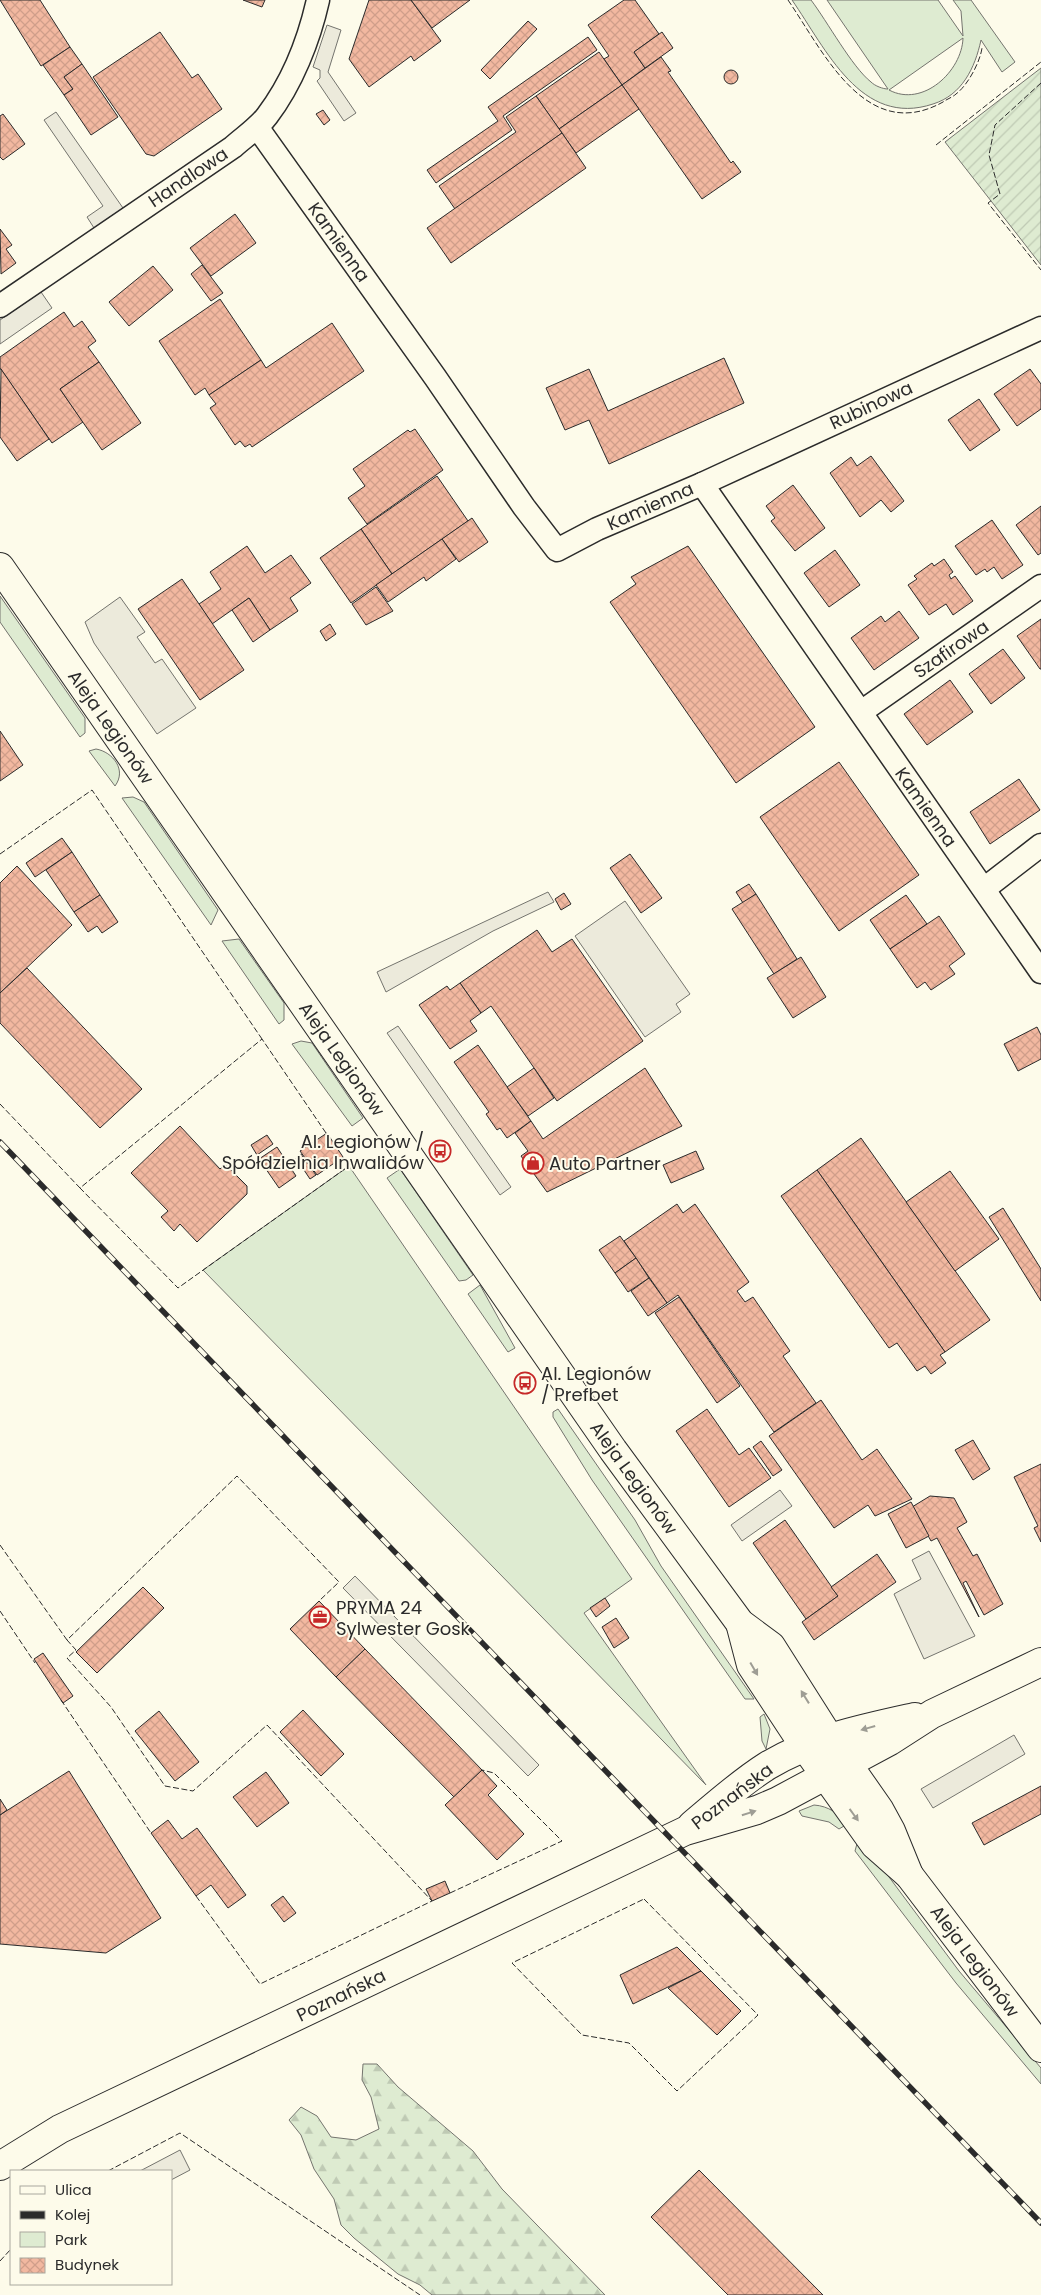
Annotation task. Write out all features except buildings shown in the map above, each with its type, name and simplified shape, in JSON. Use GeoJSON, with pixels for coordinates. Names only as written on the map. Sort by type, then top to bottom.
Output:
{"type":"FeatureCollection","features":[{"type":"Feature","properties":{"kind":"main road","name":"Aleja Legionów"},"geometry":{"type":"LineString","coordinates":[[0,567],[613,1450],[740,1623],[771,1646],[818,1743],[836,1769],[883,1816],[909,1875],[1041,2048]]}},
{"type":"Feature","properties":{"kind":"main road"},"geometry":{"type":"LineString","coordinates":[[932,1714],[1041,1662]]}},
{"type":"Feature","properties":{"kind":"main road","name":"Poznańska"},"geometry":{"type":"LineString","coordinates":[[686,1831],[732,1791],[767,1766],[818,1743],[880,1725],[932,1714]]}},
{"type":"Feature","properties":{"kind":"main road","name":"Poznańska"},"geometry":{"type":"LineString","coordinates":[[0,2166],[60,2129],[686,1831],[757,1810],[778,1801],[890,1741],[932,1714]]}},
{"type":"Feature","properties":{"kind":"street","name":"Handlowa"},"geometry":{"type":"LineString","coordinates":[[0,306],[233,147],[257,127],[267,117],[286,85],[306,40],[318,0]]}},
{"type":"Feature","properties":{"kind":"street","name":"Kamienna"},"geometry":{"type":"LineString","coordinates":[[257,127],[435,377],[524,507],[557,550],[597,529],[702,484],[1041,972]]}},
{"type":"Feature","properties":{"kind":"street","name":"Rubinowa"},"geometry":{"type":"LineString","coordinates":[[702,484],[1041,328]]}},
{"type":"Feature","properties":{"kind":"street","name":"Szafirowa"},"geometry":{"type":"LineString","coordinates":[[861,712],[1041,586]]}},
{"type":"Feature","properties":{"kind":"street"},"geometry":{"type":"LineString","coordinates":[[984,889],[1041,845]]}},
{"type":"Feature","properties":{"kind":"green space"},"geometry":{"type":"Polygon","coordinates":[[[792,0],[811,0],[856,66],[875,85],[881,88],[888,89],[827,0],[938,0],[963,36],[961,11],[953,0],[971,0],[1015,62],[1002,72],[981,40],[971,70],[966,79],[952,94],[933,104],[908,108],[885,105],[866,95],[848,79],[818,40],[792,0]],[[963,38],[889,90],[902,94],[915,94],[927,90],[948,74],[956,63],[963,38]]]}},
{"type":"Feature","properties":{"kind":"green space"},"geometry":{"type":"Polygon","coordinates":[[[1041,68],[1041,265],[945,142],[1041,68]]]}},
{"type":"Feature","properties":{"kind":"green space"},"geometry":{"type":"Polygon","coordinates":[[[0,596],[85,718],[85,733],[80,737],[0,622],[0,596]]]}},
{"type":"Feature","properties":{"kind":"green space"},"geometry":{"type":"Polygon","coordinates":[[[96,749],[113,758],[119,768],[118,780],[115,786],[89,751],[96,749]]]}},
{"type":"Feature","properties":{"kind":"green space"},"geometry":{"type":"Polygon","coordinates":[[[133,797],[144,802],[218,910],[211,925],[122,798],[133,797]]]}},
{"type":"Feature","properties":{"kind":"green space"},"geometry":{"type":"Polygon","coordinates":[[[239,939],[284,1003],[284,1020],[279,1024],[222,941],[239,939]]]}},
{"type":"Feature","properties":{"kind":"green space"},"geometry":{"type":"Polygon","coordinates":[[[301,1041],[312,1043],[363,1118],[352,1126],[292,1044],[301,1041]]]}},
{"type":"Feature","properties":{"kind":"green space"},"geometry":{"type":"Polygon","coordinates":[[[349,1166],[632,1579],[584,1613],[706,1785],[203,1270],[349,1166]]]}},
{"type":"Feature","properties":{"kind":"green space"},"geometry":{"type":"Polygon","coordinates":[[[400,1169],[473,1275],[466,1280],[459,1281],[387,1178],[400,1169]]]}},
{"type":"Feature","properties":{"kind":"green space"},"geometry":{"type":"Polygon","coordinates":[[[480,1285],[515,1348],[508,1352],[468,1294],[480,1285]]]}},
{"type":"Feature","properties":{"kind":"green space"},"geometry":{"type":"Polygon","coordinates":[[[558,1409],[635,1520],[661,1566],[754,1699],[745,1699],[592,1480],[553,1417],[553,1412],[558,1409]]]}},
{"type":"Feature","properties":{"kind":"green space"},"geometry":{"type":"Polygon","coordinates":[[[764,1714],[770,1729],[766,1749],[762,1741],[760,1717],[764,1714]]]}},
{"type":"Feature","properties":{"kind":"green space"},"geometry":{"type":"Polygon","coordinates":[[[814,1805],[829,1809],[849,1823],[839,1829],[829,1822],[802,1816],[799,1811],[814,1805]]]}},
{"type":"Feature","properties":{"kind":"green space"},"geometry":{"type":"Polygon","coordinates":[[[860,1838],[959,1971],[1041,2068],[1041,2084],[956,1983],[855,1851],[860,1838]]]}},
{"type":"Feature","properties":{"kind":"green space"},"geometry":{"type":"Polygon","coordinates":[[[363,2064],[377,2064],[398,2087],[473,2151],[502,2189],[605,2295],[432,2295],[420,2285],[398,2274],[354,2238],[341,2225],[334,2199],[314,2169],[301,2135],[289,2120],[301,2107],[317,2116],[331,2137],[356,2140],[379,2129],[371,2097],[362,2080],[363,2064]]]}},
{"type":"Feature","properties":{"kind":"shaded area"},"geometry":{"type":"Polygon","coordinates":[[[327,25],[341,30],[328,72],[356,113],[344,121],[317,81],[320,78],[320,70],[313,67],[327,25]]]}},
{"type":"Feature","properties":{"kind":"shaded area"},"geometry":{"type":"Polygon","coordinates":[[[56,112],[123,208],[94,228],[87,217],[103,206],[44,120],[56,112]]]}},
{"type":"Feature","properties":{"kind":"shaded area"},"geometry":{"type":"Polygon","coordinates":[[[41,292],[52,308],[0,344],[0,320],[41,292]]]}},
{"type":"Feature","properties":{"kind":"shaded area"},"geometry":{"type":"Polygon","coordinates":[[[120,597],[145,632],[137,637],[155,663],[162,659],[196,708],[157,734],[94,643],[85,622],[120,597]]]}},
{"type":"Feature","properties":{"kind":"shaded area"},"geometry":{"type":"Polygon","coordinates":[[[548,892],[554,902],[493,931],[386,992],[377,972],[548,892]]]}},
{"type":"Feature","properties":{"kind":"shaded area"},"geometry":{"type":"Polygon","coordinates":[[[625,901],[690,994],[676,1004],[681,1012],[645,1037],[575,936],[625,901]]]}},
{"type":"Feature","properties":{"kind":"shaded area"},"geometry":{"type":"Polygon","coordinates":[[[398,1026],[511,1187],[500,1195],[387,1033],[398,1026]]]}},
{"type":"Feature","properties":{"kind":"shaded area"},"geometry":{"type":"Polygon","coordinates":[[[780,1490],[792,1506],[742,1541],[731,1525],[780,1490]]]}},
{"type":"Feature","properties":{"kind":"shaded area"},"geometry":{"type":"Polygon","coordinates":[[[929,1551],[975,1636],[924,1659],[894,1594],[921,1579],[912,1560],[929,1551]]]}},
{"type":"Feature","properties":{"kind":"shaded area"},"geometry":{"type":"Polygon","coordinates":[[[355,1576],[539,1765],[528,1776],[343,1588],[355,1576]]]}},
{"type":"Feature","properties":{"kind":"shaded area"},"geometry":{"type":"Polygon","coordinates":[[[1014,1735],[1025,1754],[933,1808],[921,1789],[1014,1735]]]}},
{"type":"Feature","properties":{"kind":"shaded area"},"geometry":{"type":"Polygon","coordinates":[[[180,2150],[190,2170],[172,2179],[172,2170],[142,2170],[180,2150]]]}},
{"type":"Feature","properties":{"kind":"railway"},"geometry":{"type":"LineString","coordinates":[[0,1142],[1041,2223]]}},
{"type":"Feature","properties":{"kind":"fence"},"geometry":{"type":"LineString","coordinates":[[788,0],[816,44],[850,86],[869,102],[891,111],[916,112],[943,102],[955,95],[973,73],[982,48]]}},
{"type":"Feature","properties":{"kind":"fence"},"geometry":{"type":"LineString","coordinates":[[936,145],[1041,62]]}},
{"type":"Feature","properties":{"kind":"fence"},"geometry":{"type":"LineString","coordinates":[[1041,83],[995,125],[989,155],[1000,194],[988,203],[1041,270]]}},
{"type":"Feature","properties":{"kind":"fence"},"geometry":{"type":"LineString","coordinates":[[0,854],[92,790],[262,1039]]}},
{"type":"Feature","properties":{"kind":"fence"},"geometry":{"type":"LineString","coordinates":[[326,1133],[262,1039],[80,1188],[178,1288],[349,1166],[343,1157]]}},
{"type":"Feature","properties":{"kind":"fence"},"geometry":{"type":"LineString","coordinates":[[0,1104],[80,1188]]}},
{"type":"Feature","properties":{"kind":"fence"},"geometry":{"type":"LineString","coordinates":[[196,1896],[260,1984],[432,1901],[267,1725],[193,1791],[165,1786],[111,1707],[67,1658],[76,1650],[67,1640],[237,1476],[339,1582],[319,1601]]}},
{"type":"Feature","properties":{"kind":"fence"},"geometry":{"type":"LineString","coordinates":[[0,1545],[67,1640]]}},
{"type":"Feature","properties":{"kind":"fence"},"geometry":{"type":"LineString","coordinates":[[0,1611],[35,1663]]}},
{"type":"Feature","properties":{"kind":"fence"},"geometry":{"type":"LineString","coordinates":[[61,1700],[151,1833]]}},
{"type":"Feature","properties":{"kind":"fence"},"geometry":{"type":"LineString","coordinates":[[450,1893],[562,1841],[494,1773],[482,1770]]}},
{"type":"Feature","properties":{"kind":"fence"},"geometry":{"type":"LineString","coordinates":[[644,1899],[758,2015],[677,2091],[629,2043],[582,2035],[512,1963],[644,1899]]}},
{"type":"Feature","properties":{"kind":"fence"},"geometry":{"type":"LineString","coordinates":[[110,2170],[180,2133],[420,2295]]}},
{"type":"Feature","properties":{"kind":"fence"},"geometry":{"type":"LineString","coordinates":[[0,2261],[10,2250]]}},
{"type":"Feature","properties":{"kind":"place","name":"Al. Legionów / Spółdzielnia Inwalidów"},"geometry":{"type":"Point","coordinates":[440,1151]}},
{"type":"Feature","properties":{"kind":"place","name":"Auto Partner"},"geometry":{"type":"Point","coordinates":[533,1163]}},
{"type":"Feature","properties":{"kind":"place","name":"Al. Legionów / Prefbet"},"geometry":{"type":"Point","coordinates":[525,1383]}},
{"type":"Feature","properties":{"kind":"place","name":"PRYMA 24 Sylwester Gosk"},"geometry":{"type":"Point","coordinates":[320,1617]}}]}
